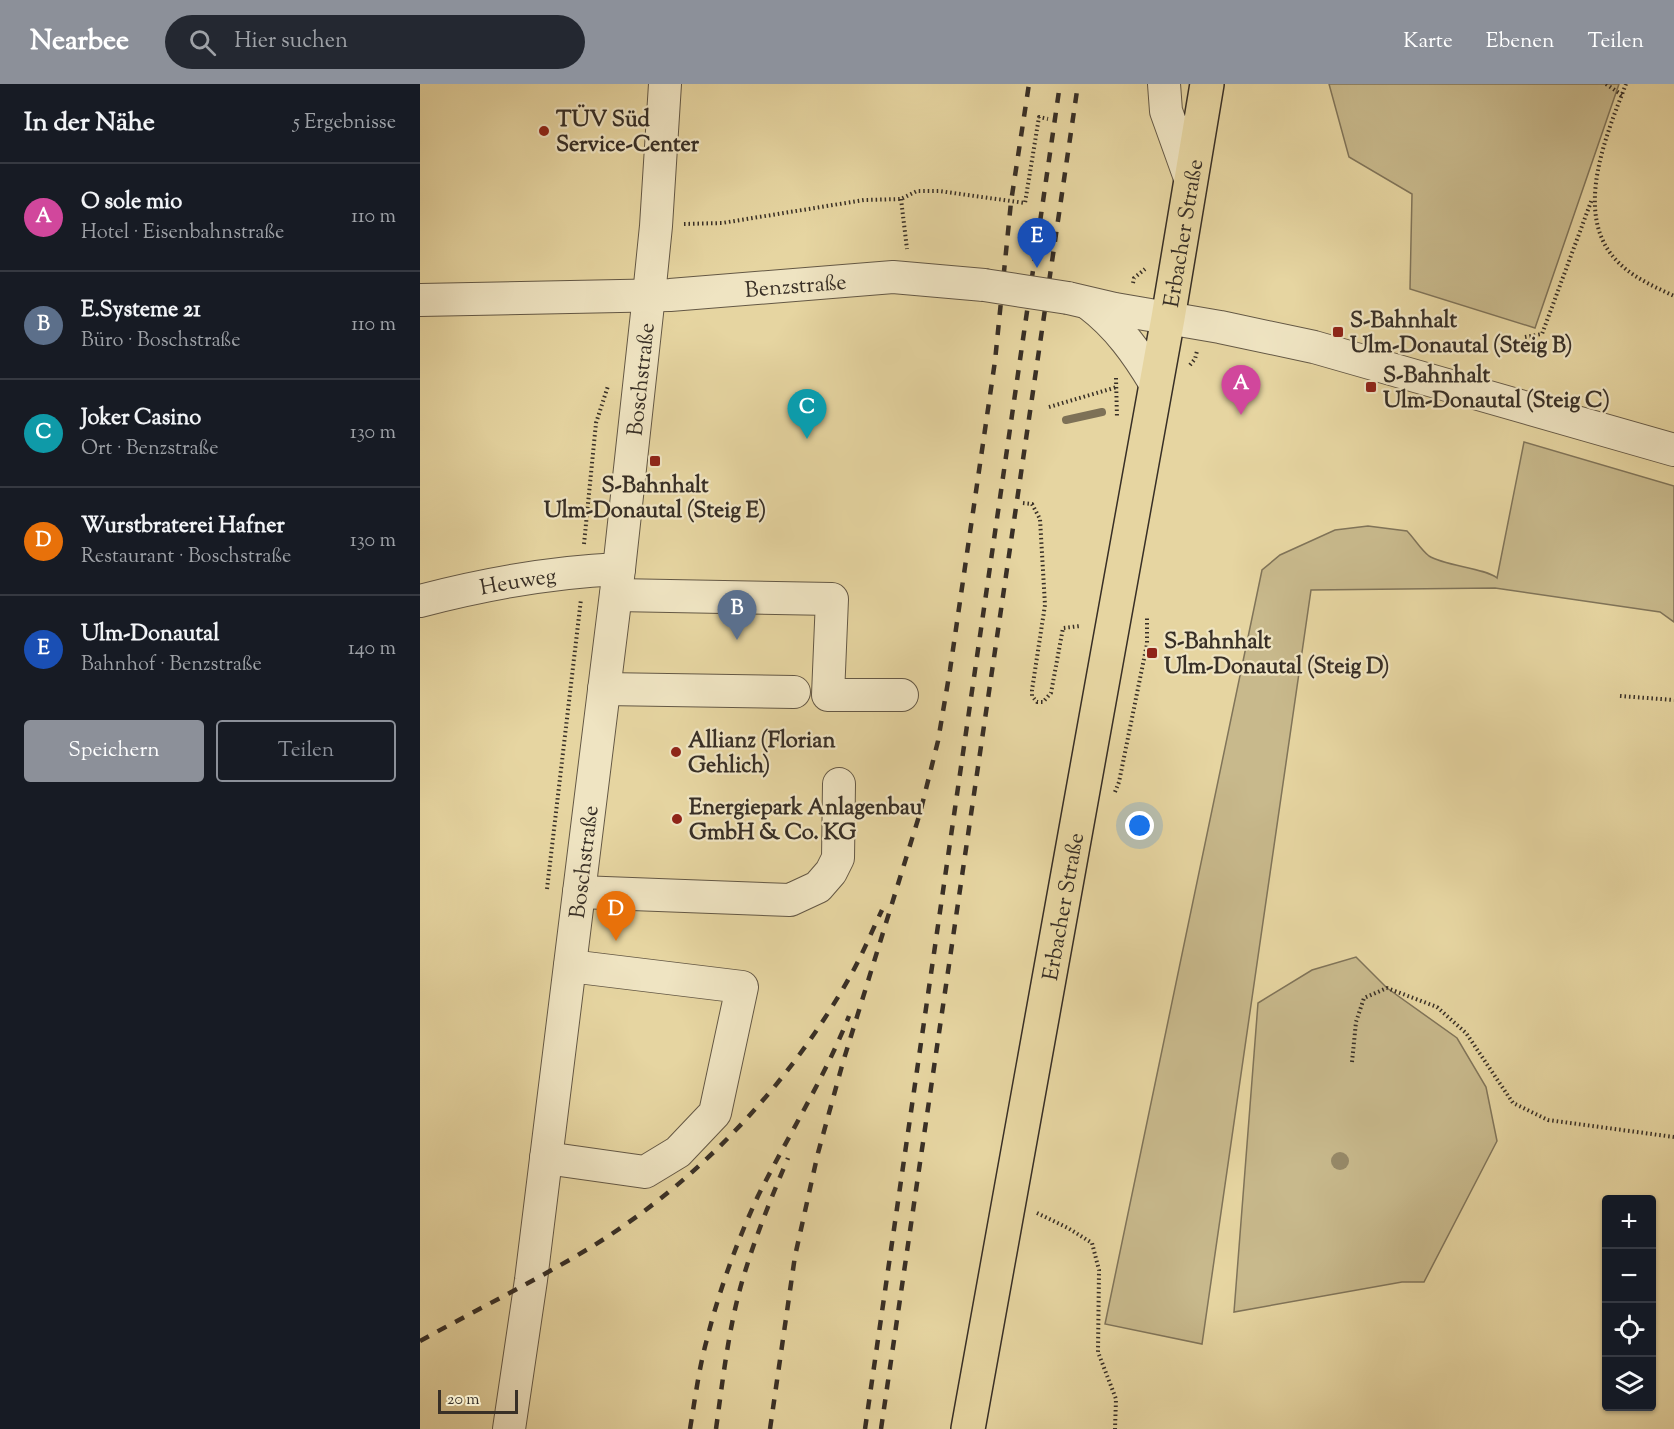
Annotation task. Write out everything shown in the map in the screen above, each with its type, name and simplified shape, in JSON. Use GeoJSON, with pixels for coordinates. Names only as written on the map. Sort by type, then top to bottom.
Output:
{"type":"FeatureCollection","features":[{"type":"Feature","properties":{"kind":"main road","name":"Erbacher Straße"},"geometry":{"type":"LineString","coordinates":[[968,1429],[1168,318],[1207,84]]}},
{"type":"Feature","properties":{"kind":"street","name":"Boschstraße"},"geometry":{"type":"LineString","coordinates":[[509,1429],[531,1280],[617,582],[650,295],[665,84]]}},
{"type":"Feature","properties":{"kind":"street"},"geometry":{"type":"LineString","coordinates":[[1164,84],[1166,111],[1190,178]]}},
{"type":"Feature","properties":{"kind":"street","name":"Benzstraße"},"geometry":{"type":"LineString","coordinates":[[420,300],[650,295],[893,277],[984,285],[1314,347],[1674,450]]}},
{"type":"Feature","properties":{"kind":"street"},"geometry":{"type":"LineString","coordinates":[[1078,301],[1104,315],[1122,333],[1155,383]]}},
{"type":"Feature","properties":{"kind":"street","name":"Heuweg"},"geometry":{"type":"LineString","coordinates":[[420,601],[503,582],[584,570],[617,582],[832,599],[828,695],[902,695]]}},
{"type":"Feature","properties":{"kind":"street"},"geometry":{"type":"LineString","coordinates":[[604,689],[794,692]]}},
{"type":"Feature","properties":{"kind":"street"},"geometry":{"type":"LineString","coordinates":[[579,892],[790,900],[818,887],[831,872],[838,858],[839,784]]}},
{"type":"Feature","properties":{"kind":"street"},"geometry":{"type":"LineString","coordinates":[[546,1158],[645,1172],[678,1152],[715,1113],[742,987],[570,966]]}},
{"type":"Feature","properties":{"kind":"path"},"geometry":{"type":"LineString","coordinates":[[1606,84],[1622,95]]}},
{"type":"Feature","properties":{"kind":"path"},"geometry":{"type":"LineString","coordinates":[[1525,337],[1542,334],[1593,196],[1598,166],[1626,84]]}},
{"type":"Feature","properties":{"kind":"path"},"geometry":{"type":"LineString","coordinates":[[656,226],[722,223],[864,200],[901,199],[917,191],[939,191],[1025,203],[1039,117],[1048,118]]}},
{"type":"Feature","properties":{"kind":"path"},"geometry":{"type":"LineString","coordinates":[[1593,196],[1595,221],[1604,244],[1618,262],[1647,284],[1674,296]]}},
{"type":"Feature","properties":{"kind":"path"},"geometry":{"type":"LineString","coordinates":[[901,199],[908,259]]}},
{"type":"Feature","properties":{"kind":"path"},"geometry":{"type":"LineString","coordinates":[[1129,312],[1134,278],[1144,271],[1146,262]]}},
{"type":"Feature","properties":{"kind":"path"},"geometry":{"type":"LineString","coordinates":[[1049,407],[1117,387]]}},
{"type":"Feature","properties":{"kind":"path"},"geometry":{"type":"LineString","coordinates":[[1023,503],[1032,504],[1040,519],[1045,605],[1032,690],[1032,696],[1036,702],[1043,702],[1052,693],[1063,628],[1080,626]]}},
{"type":"Feature","properties":{"kind":"path"},"geometry":{"type":"LineString","coordinates":[[1620,696],[1674,700]]}},
{"type":"Feature","properties":{"kind":"path"},"geometry":{"type":"LineString","coordinates":[[1352,1062],[1356,1022],[1364,998],[1387,988],[1437,1007],[1459,1026],[1513,1102],[1548,1120],[1674,1137]]}},
{"type":"Feature","properties":{"kind":"path"},"geometry":{"type":"LineString","coordinates":[[1068,1228],[1092,1244],[1099,1270],[1098,1352],[1116,1399],[1115,1429]]}},
{"type":"Feature","properties":{"kind":"shaded area"},"geometry":{"type":"Polygon","coordinates":[[[1329,84],[1619,84],[1535,328],[1410,289],[1412,194],[1349,157],[1329,84]]]}},
{"type":"Feature","properties":{"kind":"shaded area"},"geometry":{"type":"Polygon","coordinates":[[[1524,442],[1674,486],[1674,622],[1660,612],[1495,588],[1311,590],[1202,1344],[1105,1324],[1262,570],[1280,555],[1335,530],[1368,526],[1407,531],[1429,556],[1497,578],[1524,442]]]}},
{"type":"Feature","properties":{"kind":"shaded area"},"geometry":{"type":"Polygon","coordinates":[[[1356,957],[1387,988],[1457,1038],[1486,1087],[1497,1141],[1424,1282],[1402,1282],[1234,1312],[1258,1003],[1312,970],[1356,957]]]}},
{"type":"Feature","properties":{"kind":"waterway"},"geometry":{"type":"LineString","coordinates":[[1066,420],[1102,412]]}},
{"type":"Feature","properties":{"kind":"railway"},"geometry":{"type":"LineString","coordinates":[[770,1429],[795,1256],[818,1153],[843,1062],[920,813],[938,741],[995,361],[1011,202],[1029,84]]}},
{"type":"Feature","properties":{"kind":"railway"},"geometry":{"type":"LineString","coordinates":[[865,1429],[1060,84]]}},
{"type":"Feature","properties":{"kind":"railway"},"geometry":{"type":"LineString","coordinates":[[881,1429],[1078,84]]}},
{"type":"Feature","properties":{"kind":"railway"},"geometry":{"type":"LineString","coordinates":[[420,1341],[588,1249],[665,1195],[701,1164],[767,1096],[796,1059],[848,980],[882,910]]}},
{"type":"Feature","properties":{"kind":"railway"},"geometry":{"type":"LineString","coordinates":[[690,1429],[704,1350],[736,1248],[758,1196],[817,1085],[849,1016]]}},
{"type":"Feature","properties":{"kind":"railway"},"geometry":{"type":"LineString","coordinates":[[716,1429],[727,1351],[739,1294],[759,1230],[788,1158]]}},
{"type":"Feature","properties":{"kind":"place","name":"TÜV Süd Service-Center"},"geometry":{"type":"Point","coordinates":[544,131]}},
{"type":"Feature","properties":{"kind":"place","name":"Ulm-Donautal"},"geometry":{"type":"Point","coordinates":[1037,268]}},
{"type":"Feature","properties":{"kind":"place","name":"S-Bahnhalt Ulm-Donautal (Steig B)"},"geometry":{"type":"Point","coordinates":[1338,332]}},
{"type":"Feature","properties":{"kind":"place","name":"S-Bahnhalt Ulm-Donautal (Steig C)"},"geometry":{"type":"Point","coordinates":[1371,387]}},
{"type":"Feature","properties":{"kind":"place","name":"O sole mio"},"geometry":{"type":"Point","coordinates":[1241,415]}},
{"type":"Feature","properties":{"kind":"place","name":"Joker Casino"},"geometry":{"type":"Point","coordinates":[807,439]}},
{"type":"Feature","properties":{"kind":"place","name":"S-Bahnhalt Ulm-Donautal (Steig E)"},"geometry":{"type":"Point","coordinates":[655,461]}},
{"type":"Feature","properties":{"kind":"place","name":"E.Systeme 21"},"geometry":{"type":"Point","coordinates":[737,640]}},
{"type":"Feature","properties":{"kind":"place","name":"S-Bahnhalt Ulm-Donautal (Steig D)"},"geometry":{"type":"Point","coordinates":[1152,653]}},
{"type":"Feature","properties":{"kind":"place","name":"Allianz (Florian Gehlich)"},"geometry":{"type":"Point","coordinates":[676,752]}},
{"type":"Feature","properties":{"kind":"place","name":"Energiepark Anlagenbau GmbH & Co. KG"},"geometry":{"type":"Point","coordinates":[677,819]}},
{"type":"Feature","properties":{"kind":"place","name":"Wurstbraterei Hafner"},"geometry":{"type":"Point","coordinates":[616,941]}}]}
